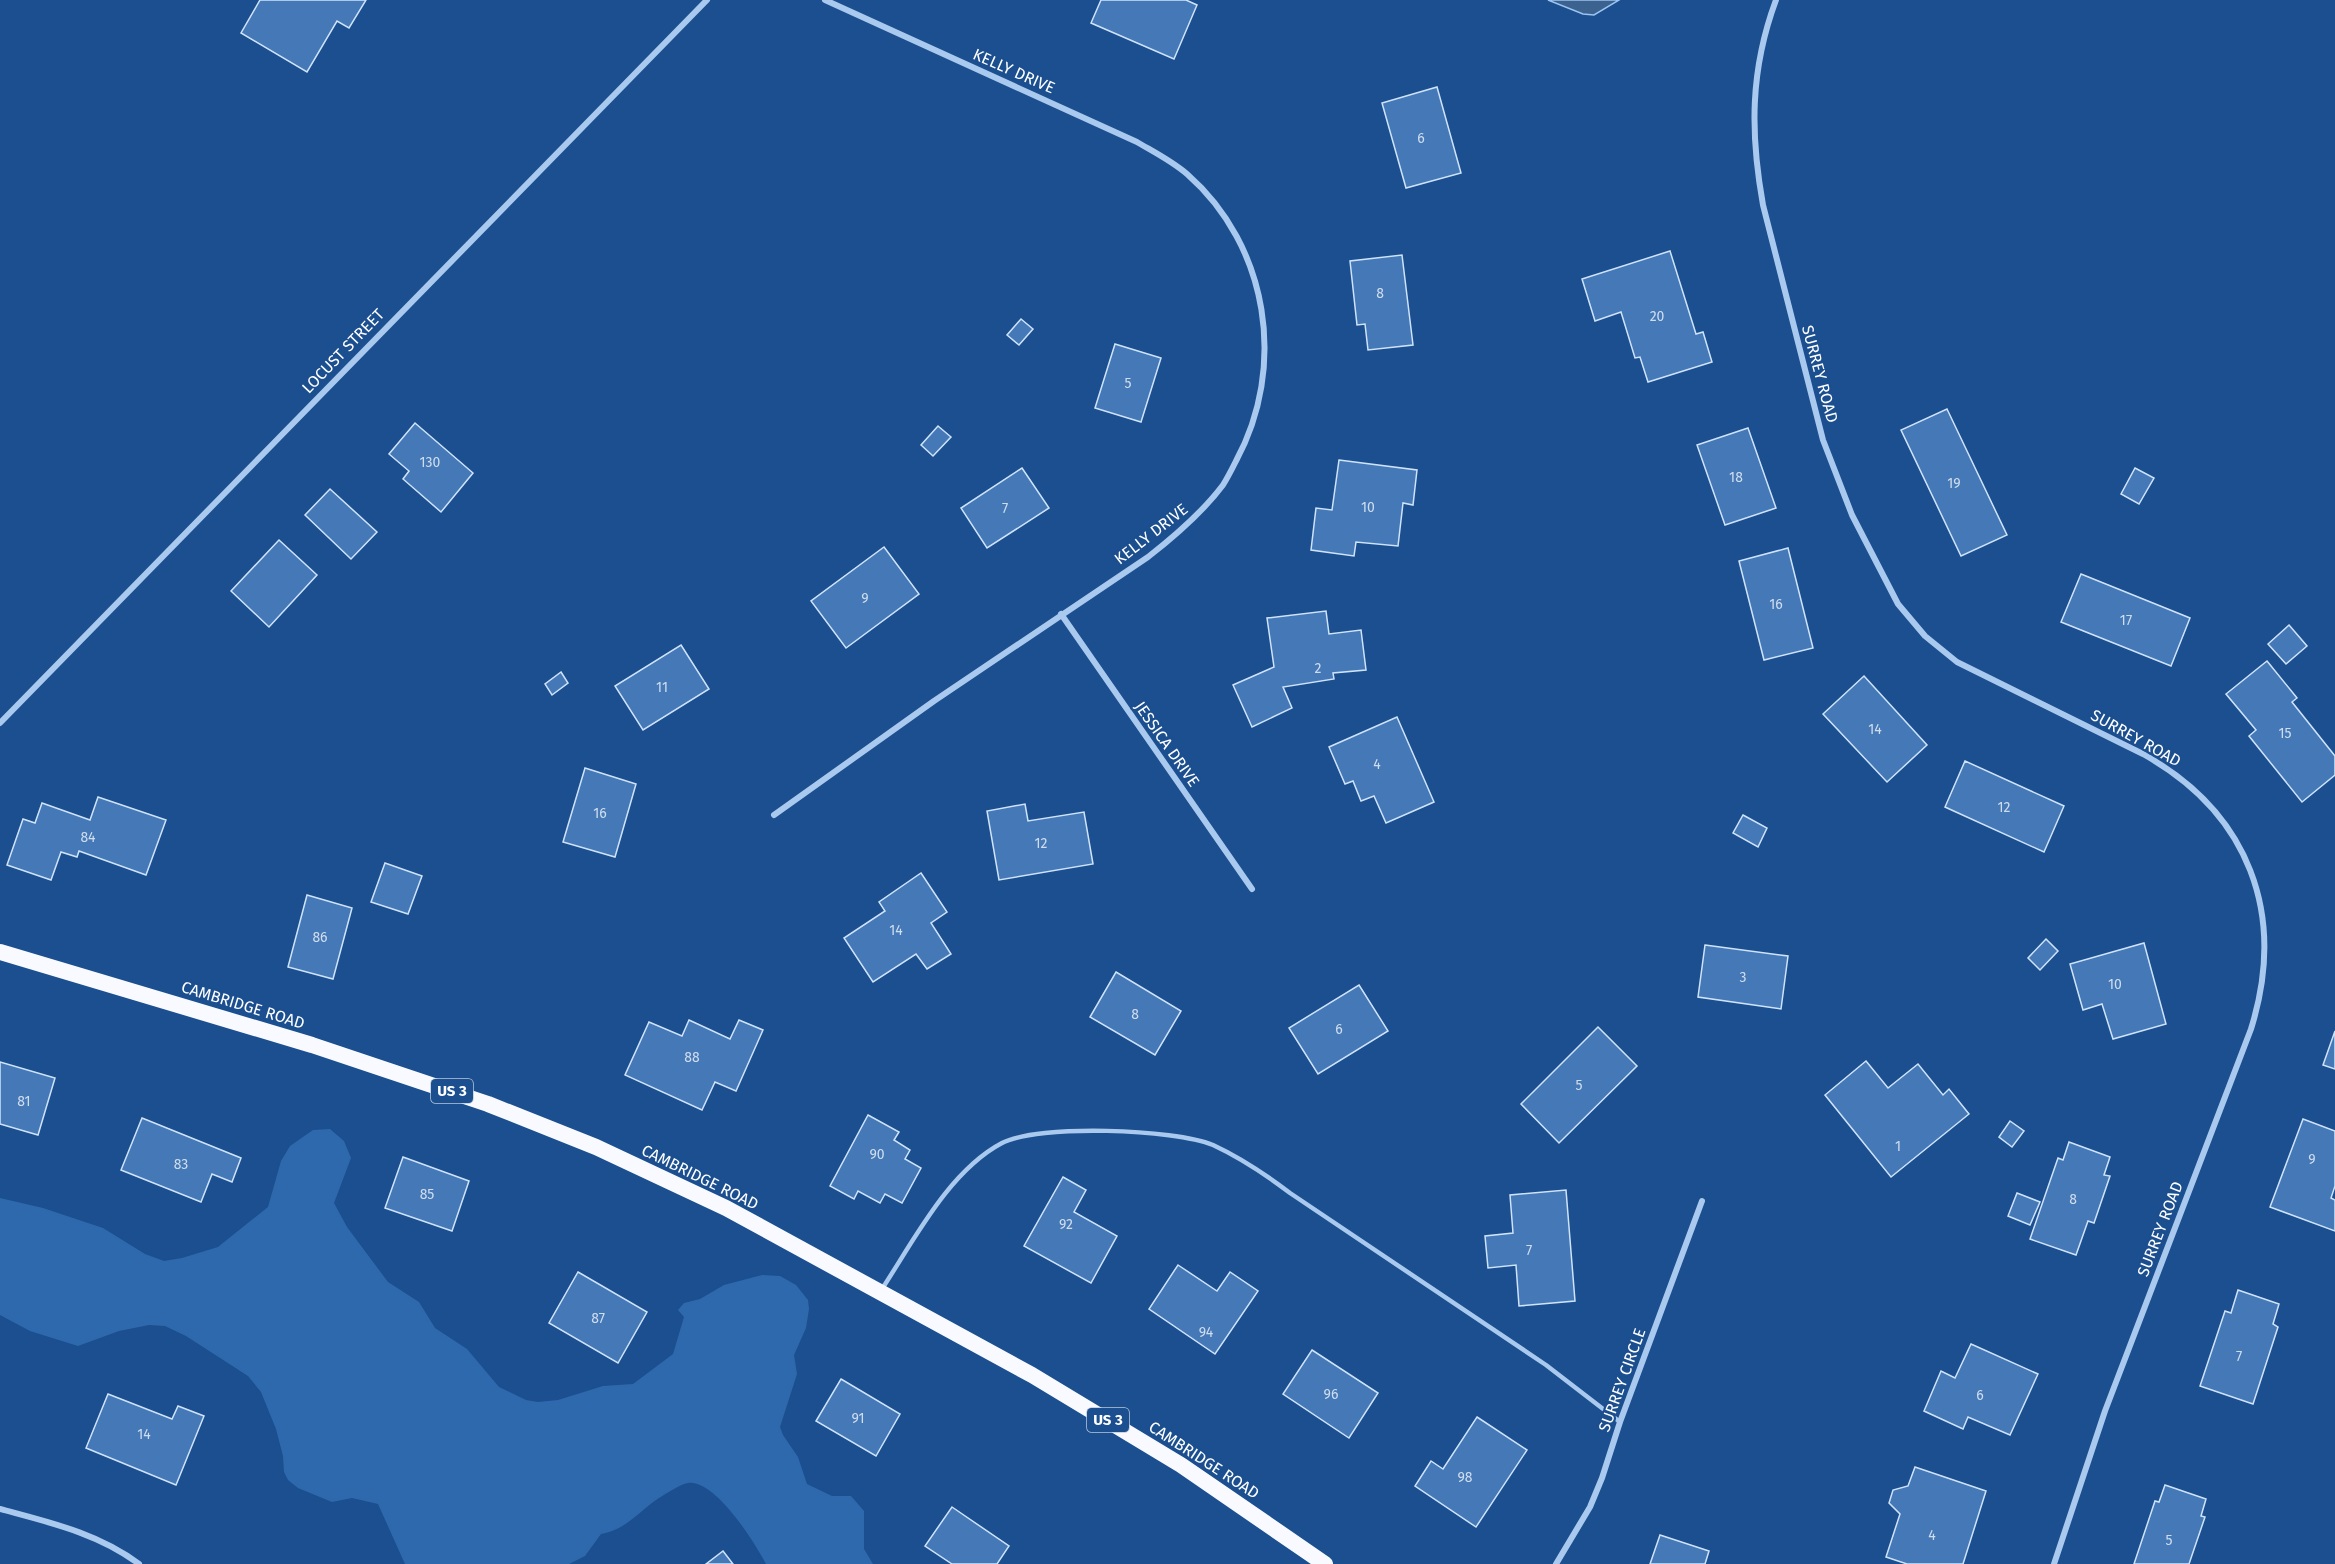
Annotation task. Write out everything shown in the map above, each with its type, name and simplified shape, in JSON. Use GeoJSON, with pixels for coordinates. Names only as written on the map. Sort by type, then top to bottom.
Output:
{"type":"FeatureCollection","features":[{"type":"Feature","properties":{"kind":"highway","name":"CAMBRIDGE ROAD"},"geometry":{"type":"LineString","coordinates":[[0,952],[312,1045],[488,1104],[596,1147],[726,1208],[1032,1375],[1181,1465],[1325,1564]]}},
{"type":"Feature","properties":{"kind":"street","name":"LOCUST STREET"},"geometry":{"type":"LineString","coordinates":[[0,723],[707,0]]}},
{"type":"Feature","properties":{"kind":"street","name":"KELLY DRIVE"},"geometry":{"type":"LineString","coordinates":[[774,815],[934,701],[1148,557],[1197,515],[1224,483],[1247,440],[1259,403],[1265,346],[1265,326],[1259,298],[1244,252],[1226,219],[1214,203],[1188,175],[1173,163],[1102,125],[825,0]]}},
{"type":"Feature","properties":{"kind":"street","name":"SURREY ROAD"},"geometry":{"type":"LineString","coordinates":[[1776,0],[1758,57],[1754,89],[1753,131],[1756,169],[1763,205],[1824,440],[1852,515],[1888,586],[1911,621],[1925,636],[1957,662],[2143,754],[2167,767],[2189,784],[2225,823],[2239,846],[2251,871],[2262,914],[2266,950],[2264,976],[2254,1020],[2104,1411],[2054,1564]]}},
{"type":"Feature","properties":{"kind":"street","name":"JESSICA DRIVE"},"geometry":{"type":"LineString","coordinates":[[1061,614],[1252,889]]}},
{"type":"Feature","properties":{"kind":"street","name":"SURREY CIRCLE"},"geometry":{"type":"LineString","coordinates":[[1556,1564],[1590,1507],[1602,1478],[1620,1422],[1702,1201]]}},
{"type":"Feature","properties":{"kind":"street"},"geometry":{"type":"LineString","coordinates":[[0,1509],[87,1535],[113,1547],[139,1564]]}},
{"type":"Feature","properties":{"kind":"lane"},"geometry":{"type":"LineString","coordinates":[[880,1292],[937,1206],[970,1167],[1002,1143],[1038,1132],[1131,1132],[1172,1135],[1210,1144],[1251,1164],[1290,1193],[1546,1365],[1620,1422]]}},
{"type":"Feature","properties":{"kind":"shaded area"},"geometry":{"type":"Polygon","coordinates":[[[1548,0],[1619,0],[1594,15],[1583,14],[1548,0]]]}},
{"type":"Feature","properties":{"kind":"shaded area"},"geometry":{"type":"Polygon","coordinates":[[[330,1129],[344,1141],[351,1158],[334,1203],[347,1227],[388,1282],[419,1302],[435,1328],[467,1349],[499,1387],[526,1400],[538,1402],[558,1400],[603,1386],[633,1384],[673,1354],[684,1317],[678,1310],[684,1303],[700,1299],[724,1285],[762,1275],[780,1276],[796,1285],[808,1300],[809,1309],[806,1328],[794,1355],[797,1374],[780,1427],[798,1457],[807,1484],[832,1496],[851,1496],[864,1511],[864,1549],[873,1564],[766,1564],[744,1528],[722,1501],[699,1484],[688,1483],[659,1498],[625,1524],[601,1534],[585,1556],[569,1564],[405,1564],[378,1504],[352,1498],[332,1502],[298,1488],[288,1480],[284,1472],[283,1456],[276,1429],[261,1392],[248,1376],[186,1336],[165,1326],[149,1325],[119,1331],[78,1346],[30,1331],[0,1315],[0,1198],[43,1208],[103,1228],[145,1254],[164,1261],[182,1258],[218,1247],[268,1207],[281,1161],[290,1146],[313,1130],[330,1129]]]}},
{"type":"Feature","properties":{"kind":"building"},"geometry":{"type":"Polygon","coordinates":[[[260,0],[366,0],[349,28],[337,21],[307,72],[241,33],[260,0]]]}},
{"type":"Feature","properties":{"kind":"building"},"geometry":{"type":"Polygon","coordinates":[[[1101,0],[1186,0],[1197,5],[1174,59],[1091,23],[1101,0]]]}},
{"type":"Feature","properties":{"kind":"building"},"geometry":{"type":"Polygon","coordinates":[[[1437,87],[1461,173],[1406,188],[1382,103],[1437,87]]]}},
{"type":"Feature","properties":{"kind":"building"},"geometry":{"type":"Polygon","coordinates":[[[1670,251],[1696,334],[1703,332],[1712,362],[1648,382],[1640,357],[1635,358],[1621,312],[1595,321],[1582,279],[1670,251]]]}},
{"type":"Feature","properties":{"kind":"building"},"geometry":{"type":"Polygon","coordinates":[[[1402,255],[1413,345],[1368,350],[1365,324],[1357,325],[1350,261],[1402,255]]]}},
{"type":"Feature","properties":{"kind":"building"},"geometry":{"type":"Polygon","coordinates":[[[1021,319],[1033,329],[1019,345],[1007,335],[1021,319]]]}},
{"type":"Feature","properties":{"kind":"building"},"geometry":{"type":"Polygon","coordinates":[[[1115,344],[1161,358],[1141,422],[1095,408],[1115,344]]]}},
{"type":"Feature","properties":{"kind":"building"},"geometry":{"type":"Polygon","coordinates":[[[1947,409],[2007,535],[1961,556],[1901,430],[1947,409]]]}},
{"type":"Feature","properties":{"kind":"building"},"geometry":{"type":"Polygon","coordinates":[[[415,423],[473,473],[441,512],[403,479],[409,471],[389,454],[415,423]]]}},
{"type":"Feature","properties":{"kind":"building"},"geometry":{"type":"Polygon","coordinates":[[[938,426],[951,437],[933,456],[921,445],[938,426]]]}},
{"type":"Feature","properties":{"kind":"building"},"geometry":{"type":"Polygon","coordinates":[[[1748,428],[1776,508],[1725,525],[1697,445],[1748,428]]]}},
{"type":"Feature","properties":{"kind":"building"},"geometry":{"type":"Polygon","coordinates":[[[1339,460],[1417,470],[1413,505],[1403,503],[1398,546],[1356,542],[1354,556],[1311,550],[1316,508],[1332,510],[1339,460]]]}},
{"type":"Feature","properties":{"kind":"building"},"geometry":{"type":"Polygon","coordinates":[[[1022,468],[1049,508],[987,548],[961,508],[1022,468]]]}},
{"type":"Feature","properties":{"kind":"building"},"geometry":{"type":"Polygon","coordinates":[[[2135,468],[2154,478],[2139,504],[2121,494],[2135,468]]]}},
{"type":"Feature","properties":{"kind":"building"},"geometry":{"type":"Polygon","coordinates":[[[330,489],[377,532],[351,559],[305,515],[330,489]]]}},
{"type":"Feature","properties":{"kind":"building"},"geometry":{"type":"Polygon","coordinates":[[[279,540],[317,575],[269,627],[231,591],[279,540]]]}},
{"type":"Feature","properties":{"kind":"building"},"geometry":{"type":"Polygon","coordinates":[[[884,547],[919,594],[846,648],[811,601],[884,547]]]}},
{"type":"Feature","properties":{"kind":"building"},"geometry":{"type":"Polygon","coordinates":[[[1788,548],[1813,648],[1764,660],[1739,561],[1788,548]]]}},
{"type":"Feature","properties":{"kind":"building"},"geometry":{"type":"Polygon","coordinates":[[[2081,574],[2190,618],[2171,666],[2061,622],[2081,574]]]}},
{"type":"Feature","properties":{"kind":"building"},"geometry":{"type":"Polygon","coordinates":[[[1326,611],[1329,634],[1361,630],[1366,670],[1333,673],[1334,679],[1283,687],[1292,708],[1252,727],[1233,685],[1274,667],[1267,618],[1326,611]]]}},
{"type":"Feature","properties":{"kind":"building"},"geometry":{"type":"Polygon","coordinates":[[[2289,625],[2307,646],[2286,664],[2268,644],[2289,625]]]}},
{"type":"Feature","properties":{"kind":"building"},"geometry":{"type":"Polygon","coordinates":[[[681,645],[709,689],[643,730],[615,686],[681,645]]]}},
{"type":"Feature","properties":{"kind":"building"},"geometry":{"type":"Polygon","coordinates":[[[2267,661],[2297,698],[2292,702],[2335,756],[2335,775],[2302,802],[2249,736],[2256,730],[2226,694],[2267,661]]]}},
{"type":"Feature","properties":{"kind":"building"},"geometry":{"type":"Polygon","coordinates":[[[561,672],[568,683],[552,695],[545,684],[561,672]]]}},
{"type":"Feature","properties":{"kind":"building"},"geometry":{"type":"Polygon","coordinates":[[[1864,676],[1927,745],[1887,782],[1823,714],[1864,676]]]}},
{"type":"Feature","properties":{"kind":"building"},"geometry":{"type":"Polygon","coordinates":[[[1397,717],[1434,802],[1386,823],[1374,796],[1361,801],[1353,781],[1345,784],[1329,747],[1397,717]]]}},
{"type":"Feature","properties":{"kind":"building"},"geometry":{"type":"Polygon","coordinates":[[[1965,761],[2064,806],[2044,852],[1945,807],[1965,761]]]}},
{"type":"Feature","properties":{"kind":"building"},"geometry":{"type":"Polygon","coordinates":[[[585,768],[636,784],[615,857],[563,842],[585,768]]]}},
{"type":"Feature","properties":{"kind":"building"},"geometry":{"type":"Polygon","coordinates":[[[98,797],[166,820],[146,875],[79,851],[77,857],[61,852],[51,880],[7,865],[23,819],[35,823],[42,803],[90,820],[98,797]]]}},
{"type":"Feature","properties":{"kind":"building"},"geometry":{"type":"Polygon","coordinates":[[[1025,804],[1028,821],[1084,812],[1093,864],[999,880],[987,811],[1025,804]]]}},
{"type":"Feature","properties":{"kind":"building"},"geometry":{"type":"Polygon","coordinates":[[[1743,815],[1767,828],[1758,847],[1733,833],[1743,815]]]}},
{"type":"Feature","properties":{"kind":"building"},"geometry":{"type":"Polygon","coordinates":[[[385,863],[422,876],[408,914],[371,902],[385,863]]]}},
{"type":"Feature","properties":{"kind":"building"},"geometry":{"type":"Polygon","coordinates":[[[921,873],[947,912],[931,923],[951,954],[927,969],[916,954],[873,982],[844,938],[885,911],[879,902],[921,873]]]}},
{"type":"Feature","properties":{"kind":"building"},"geometry":{"type":"Polygon","coordinates":[[[307,895],[352,908],[333,979],[288,967],[307,895]]]}},
{"type":"Feature","properties":{"kind":"building"},"geometry":{"type":"Polygon","coordinates":[[[2046,939],[2058,951],[2040,970],[2028,958],[2046,939]]]}},
{"type":"Feature","properties":{"kind":"building"},"geometry":{"type":"Polygon","coordinates":[[[2144,943],[2166,1024],[2113,1039],[2102,1004],[2083,1010],[2070,964],[2144,943]]]}},
{"type":"Feature","properties":{"kind":"building"},"geometry":{"type":"Polygon","coordinates":[[[1705,945],[1788,956],[1781,1009],[1698,997],[1705,945]]]}},
{"type":"Feature","properties":{"kind":"building"},"geometry":{"type":"Polygon","coordinates":[[[1116,972],[1181,1011],[1155,1055],[1090,1017],[1116,972]]]}},
{"type":"Feature","properties":{"kind":"building"},"geometry":{"type":"Polygon","coordinates":[[[1359,985],[1388,1031],[1318,1074],[1289,1028],[1359,985]]]}},
{"type":"Feature","properties":{"kind":"building"},"geometry":{"type":"Polygon","coordinates":[[[689,1020],[730,1039],[739,1020],[763,1030],[736,1091],[715,1082],[702,1110],[625,1075],[649,1022],[682,1036],[689,1020]]]}},
{"type":"Feature","properties":{"kind":"building"},"geometry":{"type":"Polygon","coordinates":[[[1598,1027],[1637,1066],[1559,1143],[1521,1104],[1598,1027]]]}},
{"type":"Feature","properties":{"kind":"building"},"geometry":{"type":"Polygon","coordinates":[[[2335,1031],[2335,1069],[2323,1065],[2335,1031]]]}},
{"type":"Feature","properties":{"kind":"building"},"geometry":{"type":"Polygon","coordinates":[[[1866,1061],[1888,1088],[1918,1064],[1943,1095],[1949,1089],[1969,1114],[1891,1177],[1825,1095],[1866,1061]]]}},
{"type":"Feature","properties":{"kind":"building"},"geometry":{"type":"Polygon","coordinates":[[[0,1062],[55,1078],[38,1135],[0,1124],[0,1062]]]}},
{"type":"Feature","properties":{"kind":"building"},"geometry":{"type":"Polygon","coordinates":[[[868,1115],[899,1132],[894,1140],[910,1150],[905,1159],[921,1168],[902,1203],[885,1194],[880,1203],[858,1191],[854,1199],[830,1186],[868,1115]]]}},
{"type":"Feature","properties":{"kind":"building"},"geometry":{"type":"Polygon","coordinates":[[[142,1118],[241,1158],[232,1182],[212,1174],[201,1202],[121,1170],[142,1118]]]}},
{"type":"Feature","properties":{"kind":"building"},"geometry":{"type":"Polygon","coordinates":[[[2303,1119],[2335,1131],[2335,1186],[2331,1198],[2335,1200],[2335,1231],[2270,1207],[2303,1119]]]}},
{"type":"Feature","properties":{"kind":"building"},"geometry":{"type":"Polygon","coordinates":[[[2010,1121],[2024,1131],[2012,1147],[1999,1137],[2010,1121]]]}},
{"type":"Feature","properties":{"kind":"building"},"geometry":{"type":"Polygon","coordinates":[[[2069,1142],[2110,1157],[2104,1175],[2110,1176],[2094,1223],[2088,1221],[2076,1255],[2030,1239],[2058,1158],[2063,1160],[2069,1142]]]}},
{"type":"Feature","properties":{"kind":"building"},"geometry":{"type":"Polygon","coordinates":[[[403,1157],[469,1181],[452,1231],[385,1208],[403,1157]]]}},
{"type":"Feature","properties":{"kind":"building"},"geometry":{"type":"Polygon","coordinates":[[[1063,1177],[1086,1190],[1074,1212],[1117,1236],[1091,1283],[1024,1246],[1063,1177]]]}},
{"type":"Feature","properties":{"kind":"building"},"geometry":{"type":"Polygon","coordinates":[[[1566,1190],[1575,1301],[1519,1306],[1516,1265],[1488,1268],[1485,1236],[1513,1233],[1510,1195],[1566,1190]]]}},
{"type":"Feature","properties":{"kind":"building"},"geometry":{"type":"Polygon","coordinates":[[[2017,1193],[2040,1202],[2030,1225],[2008,1216],[2017,1193]]]}},
{"type":"Feature","properties":{"kind":"building"},"geometry":{"type":"Polygon","coordinates":[[[1178,1265],[1217,1291],[1230,1272],[1258,1291],[1215,1354],[1149,1309],[1178,1265]]]}},
{"type":"Feature","properties":{"kind":"building"},"geometry":{"type":"Polygon","coordinates":[[[578,1272],[647,1312],[618,1363],[549,1323],[578,1272]]]}},
{"type":"Feature","properties":{"kind":"building"},"geometry":{"type":"Polygon","coordinates":[[[2238,1290],[2279,1304],[2273,1324],[2278,1327],[2253,1404],[2200,1386],[2225,1311],[2231,1313],[2238,1290]]]}},
{"type":"Feature","properties":{"kind":"building"},"geometry":{"type":"Polygon","coordinates":[[[1971,1344],[2038,1374],[2010,1435],[1968,1417],[1963,1429],[1924,1411],[1941,1371],[1955,1378],[1971,1344]]]}},
{"type":"Feature","properties":{"kind":"building"},"geometry":{"type":"Polygon","coordinates":[[[1312,1350],[1378,1393],[1349,1438],[1283,1394],[1312,1350]]]}},
{"type":"Feature","properties":{"kind":"building"},"geometry":{"type":"Polygon","coordinates":[[[841,1379],[900,1414],[876,1456],[816,1421],[841,1379]]]}},
{"type":"Feature","properties":{"kind":"building"},"geometry":{"type":"Polygon","coordinates":[[[108,1394],[172,1419],[178,1406],[204,1416],[176,1485],[86,1448],[108,1394]]]}},
{"type":"Feature","properties":{"kind":"building"},"geometry":{"type":"Polygon","coordinates":[[[1477,1417],[1527,1450],[1476,1527],[1415,1486],[1431,1461],[1443,1469],[1477,1417]]]}},
{"type":"Feature","properties":{"kind":"building"},"geometry":{"type":"Polygon","coordinates":[[[1915,1467],[1986,1491],[1963,1564],[1907,1564],[1886,1557],[1900,1514],[1889,1503],[1893,1490],[1908,1486],[1915,1467]]]}},
{"type":"Feature","properties":{"kind":"building"},"geometry":{"type":"Polygon","coordinates":[[[2165,1485],[2206,1499],[2201,1516],[2205,1517],[2189,1564],[2134,1564],[2155,1501],[2159,1502],[2165,1485]]]}},
{"type":"Feature","properties":{"kind":"building"},"geometry":{"type":"Polygon","coordinates":[[[952,1507],[1009,1546],[997,1564],[952,1564],[925,1546],[952,1507]]]}},
{"type":"Feature","properties":{"kind":"building"},"geometry":{"type":"Polygon","coordinates":[[[1660,1535],[1709,1551],[1705,1564],[1650,1564],[1660,1535]]]}},
{"type":"Feature","properties":{"kind":"building"},"geometry":{"type":"Polygon","coordinates":[[[723,1551],[733,1564],[706,1564],[723,1551]]]}}]}
